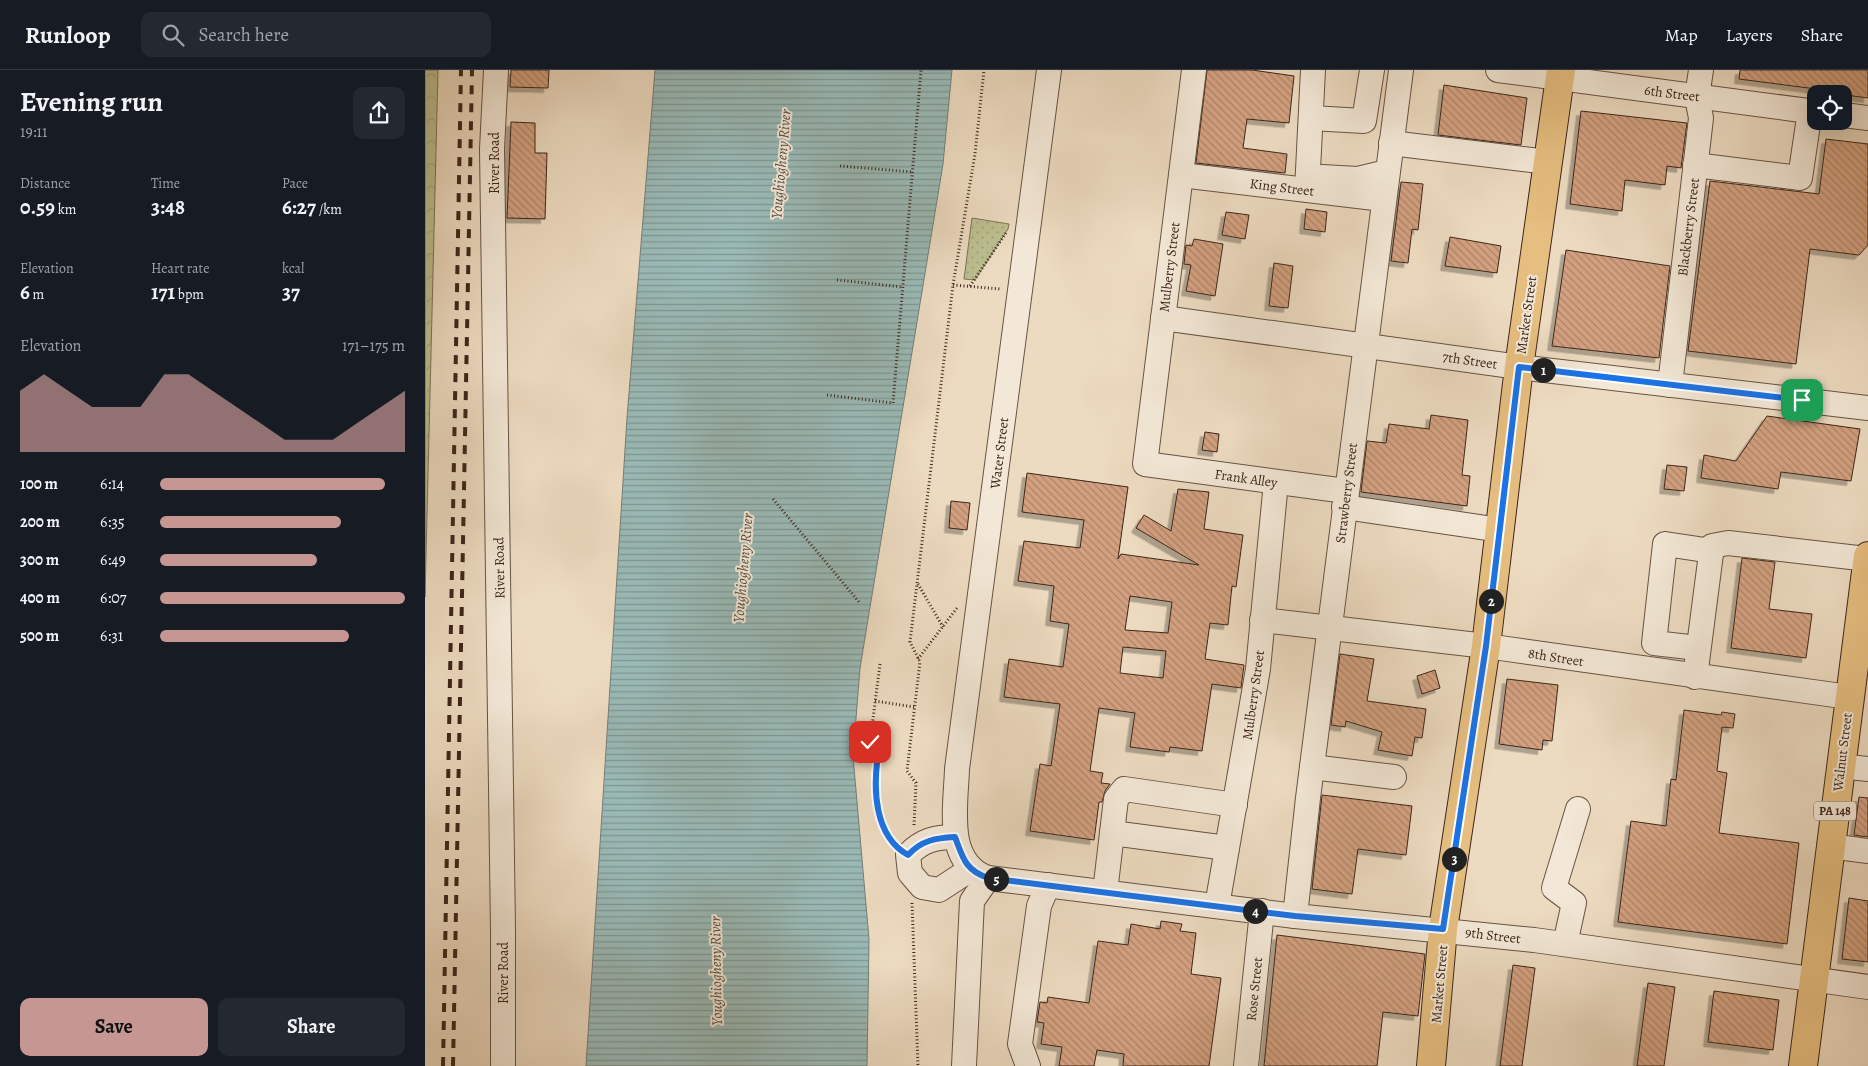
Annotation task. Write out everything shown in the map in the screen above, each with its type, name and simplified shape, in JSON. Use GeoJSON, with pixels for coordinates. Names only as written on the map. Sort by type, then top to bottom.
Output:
{"type":"FeatureCollection","features":[{"type":"Feature","properties":{"kind":"main road","name":"Market Street"},"geometry":{"type":"LineString","coordinates":[[1431,1066],[1443,929],[1486,646],[1519,367],[1560,74]]}},
{"type":"Feature","properties":{"kind":"main road","name":"Walnut Street"},"geometry":{"type":"LineString","coordinates":[[1803,1066],[1840,766],[1856,687],[1868,558]]}},
{"type":"Feature","properties":{"kind":"street","name":"River Road"},"geometry":{"type":"LineString","coordinates":[[496,70],[492,149],[503,920],[503,1066]]}},
{"type":"Feature","properties":{"kind":"street","name":"Water Street"},"geometry":{"type":"LineString","coordinates":[[955,837],[957,769],[1049,70]]}},
{"type":"Feature","properties":{"kind":"street","name":"Mulberry Street"},"geometry":{"type":"LineString","coordinates":[[1145,464],[1194,70]]}},
{"type":"Feature","properties":{"kind":"street"},"geometry":{"type":"LineString","coordinates":[[1313,70],[1307,183],[1358,179],[1387,172]]}},
{"type":"Feature","properties":{"kind":"street"},"geometry":{"type":"LineString","coordinates":[[1311,118],[1363,121],[1372,70]]}},
{"type":"Feature","properties":{"kind":"street","name":"Strawberry Street"},"geometry":{"type":"LineString","coordinates":[[1295,916],[1364,346],[1401,70]]}},
{"type":"Feature","properties":{"kind":"street","name":"6th Street"},"geometry":{"type":"LineString","coordinates":[[1498,70],[1560,74],[1697,96],[1807,110]]}},
{"type":"Feature","properties":{"kind":"street","name":"Blackberry Street"},"geometry":{"type":"LineString","coordinates":[[1670,385],[1701,118],[1697,96],[1701,70]]}},
{"type":"Feature","properties":{"kind":"street"},"geometry":{"type":"LineString","coordinates":[[1852,116],[1868,118]]}},
{"type":"Feature","properties":{"kind":"street"},"geometry":{"type":"LineString","coordinates":[[1695,165],[1800,178],[1809,130]]}},
{"type":"Feature","properties":{"kind":"street"},"geometry":{"type":"LineString","coordinates":[[1391,143],[1548,162]]}},
{"type":"Feature","properties":{"kind":"street","name":"King Street"},"geometry":{"type":"LineString","coordinates":[[1181,175],[1307,183],[1383,199]]}},
{"type":"Feature","properties":{"kind":"street","name":"7th Street"},"geometry":{"type":"LineString","coordinates":[[1163,318],[1519,367],[1868,408]]}},
{"type":"Feature","properties":{"kind":"street","name":"Frank Alley"},"geometry":{"type":"LineString","coordinates":[[1145,464],[1276,482],[1345,499],[1500,530]]}},
{"type":"Feature","properties":{"kind":"street","name":"Mulberry Street"},"geometry":{"type":"LineString","coordinates":[[1217,906],[1258,669],[1276,482]]}},
{"type":"Feature","properties":{"kind":"street"},"geometry":{"type":"LineString","coordinates":[[1698,648],[1654,643],[1665,544],[1868,558]]}},
{"type":"Feature","properties":{"kind":"street"},"geometry":{"type":"LineString","coordinates":[[1695,677],[1698,648],[1720,547]]}},
{"type":"Feature","properties":{"kind":"street","name":"8th Street"},"geometry":{"type":"LineString","coordinates":[[1262,620],[1486,646],[1695,677],[1856,687]]}},
{"type":"Feature","properties":{"kind":"street"},"geometry":{"type":"LineString","coordinates":[[1312,766],[1394,777]]}},
{"type":"Feature","properties":{"kind":"street"},"geometry":{"type":"LineString","coordinates":[[1840,766],[1868,769]]}},
{"type":"Feature","properties":{"kind":"street"},"geometry":{"type":"LineString","coordinates":[[1105,892],[1116,799],[1124,789],[1235,805]]}},
{"type":"Feature","properties":{"kind":"street"},"geometry":{"type":"LineString","coordinates":[[1565,944],[1574,903],[1554,888],[1579,809]]}},
{"type":"Feature","properties":{"kind":"street"},"geometry":{"type":"LineString","coordinates":[[1112,834],[1227,848]]}},
{"type":"Feature","properties":{"kind":"street"},"geometry":{"type":"LineString","coordinates":[[955,837],[966,864],[979,874],[939,890],[922,887],[910,872],[915,849],[937,838],[955,837]]}},
{"type":"Feature","properties":{"kind":"street"},"geometry":{"type":"LineString","coordinates":[[1830,846],[1868,850]]}},
{"type":"Feature","properties":{"kind":"street"},"geometry":{"type":"LineString","coordinates":[[965,1066],[972,901],[979,874]]}},
{"type":"Feature","properties":{"kind":"street","name":"9th Street"},"geometry":{"type":"LineString","coordinates":[[979,874],[1048,885],[1295,916],[1443,929],[1565,944],[1868,987]]}},
{"type":"Feature","properties":{"kind":"street"},"geometry":{"type":"LineString","coordinates":[[1028,1066],[1019,1044],[1039,906],[1048,885]]}},
{"type":"Feature","properties":{"kind":"street","name":"Rose Street"},"geometry":{"type":"LineString","coordinates":[[1246,1066],[1262,912]]}},
{"type":"Feature","properties":{"kind":"path"},"geometry":{"type":"LineString","coordinates":[[827,396],[893,403],[921,70]]}},
{"type":"Feature","properties":{"kind":"path"},"geometry":{"type":"LineString","coordinates":[[919,659],[910,642],[953,285],[975,154],[984,70]]}},
{"type":"Feature","properties":{"kind":"path"},"geometry":{"type":"LineString","coordinates":[[840,166],[913,172]]}},
{"type":"Feature","properties":{"kind":"path"},"geometry":{"type":"LineString","coordinates":[[970,286],[1008,230]]}},
{"type":"Feature","properties":{"kind":"path"},"geometry":{"type":"LineString","coordinates":[[837,280],[903,287]]}},
{"type":"Feature","properties":{"kind":"path"},"geometry":{"type":"LineString","coordinates":[[953,285],[1002,290]]}},
{"type":"Feature","properties":{"kind":"path"},"geometry":{"type":"LineString","coordinates":[[773,499],[859,602]]}},
{"type":"Feature","properties":{"kind":"path"},"geometry":{"type":"LineString","coordinates":[[918,584],[943,627]]}},
{"type":"Feature","properties":{"kind":"path"},"geometry":{"type":"LineString","coordinates":[[880,664],[870,742],[878,755],[875,773],[877,813],[898,849],[915,849],[916,783],[907,771],[919,659],[960,604]]}},
{"type":"Feature","properties":{"kind":"path"},"geometry":{"type":"LineString","coordinates":[[875,701],[914,707]]}},
{"type":"Feature","properties":{"kind":"green space"},"geometry":{"type":"Polygon","coordinates":[[[425,70],[438,70],[425,597],[425,70]]]}},
{"type":"Feature","properties":{"kind":"green space"},"geometry":{"type":"Polygon","coordinates":[[[972,218],[1009,224],[1008,229],[975,280],[964,279],[972,218]]]}},
{"type":"Feature","properties":{"kind":"water","name":"Youghiogheny River"},"geometry":{"type":"Polygon","coordinates":[[[655,70],[952,70],[943,164],[860,668],[853,756],[869,939],[867,1066],[586,1066],[627,418],[655,70]]]}},
{"type":"Feature","properties":{"kind":"building"},"geometry":{"type":"Polygon","coordinates":[[[511,70],[549,70],[548,88],[510,87],[511,70]]]}},
{"type":"Feature","properties":{"kind":"building"},"geometry":{"type":"Polygon","coordinates":[[[1207,70],[1252,70],[1294,76],[1289,123],[1247,119],[1243,148],[1287,154],[1285,173],[1196,163],[1207,70]]]}},
{"type":"Feature","properties":{"kind":"building"},"geometry":{"type":"Polygon","coordinates":[[[1740,70],[1868,70],[1868,98],[1852,96],[1852,85],[1807,85],[1807,88],[1739,79],[1740,70]]]}},
{"type":"Feature","properties":{"kind":"building"},"geometry":{"type":"Polygon","coordinates":[[[1444,85],[1527,98],[1521,145],[1438,135],[1444,85]]]}},
{"type":"Feature","properties":{"kind":"building"},"geometry":{"type":"Polygon","coordinates":[[[1581,111],[1687,123],[1681,168],[1667,166],[1665,185],[1625,180],[1622,211],[1570,204],[1581,111]]]}},
{"type":"Feature","properties":{"kind":"building"},"geometry":{"type":"Polygon","coordinates":[[[511,122],[535,123],[535,153],[547,153],[545,219],[507,218],[511,122]]]}},
{"type":"Feature","properties":{"kind":"building"},"geometry":{"type":"Polygon","coordinates":[[[1826,139],[1868,144],[1868,245],[1859,255],[1810,249],[1796,364],[1688,351],[1710,181],[1819,194],[1826,139]]]}},
{"type":"Feature","properties":{"kind":"building"},"geometry":{"type":"Polygon","coordinates":[[[1401,182],[1423,184],[1418,230],[1412,229],[1408,263],[1391,261],[1401,182]]]}},
{"type":"Feature","properties":{"kind":"building"},"geometry":{"type":"Polygon","coordinates":[[[1306,209],[1327,212],[1325,232],[1304,229],[1306,209]]]}},
{"type":"Feature","properties":{"kind":"building"},"geometry":{"type":"Polygon","coordinates":[[[1226,212],[1249,215],[1245,239],[1222,235],[1226,212]]]}},
{"type":"Feature","properties":{"kind":"building"},"geometry":{"type":"Polygon","coordinates":[[[1450,237],[1501,246],[1497,273],[1445,266],[1450,237]]]}},
{"type":"Feature","properties":{"kind":"building"},"geometry":{"type":"Polygon","coordinates":[[[1194,239],[1223,244],[1215,296],[1186,291],[1191,265],[1184,264],[1186,245],[1192,246],[1194,239]]]}},
{"type":"Feature","properties":{"kind":"building"},"geometry":{"type":"Polygon","coordinates":[[[1566,250],[1670,266],[1659,358],[1552,346],[1566,250]]]}},
{"type":"Feature","properties":{"kind":"building"},"geometry":{"type":"Polygon","coordinates":[[[1274,263],[1293,266],[1288,308],[1269,306],[1274,263]]]}},
{"type":"Feature","properties":{"kind":"building"},"geometry":{"type":"Polygon","coordinates":[[[1431,415],[1468,420],[1462,475],[1470,476],[1467,506],[1361,492],[1367,441],[1386,443],[1389,424],[1429,429],[1431,415]]]}},
{"type":"Feature","properties":{"kind":"building"},"geometry":{"type":"Polygon","coordinates":[[[1767,416],[1860,429],[1851,481],[1781,472],[1778,489],[1701,478],[1704,455],[1736,461],[1767,416]]]}},
{"type":"Feature","properties":{"kind":"building"},"geometry":{"type":"Polygon","coordinates":[[[1205,432],[1219,434],[1217,452],[1202,450],[1205,432]]]}},
{"type":"Feature","properties":{"kind":"building"},"geometry":{"type":"Polygon","coordinates":[[[1667,465],[1687,467],[1684,491],[1664,489],[1667,465]]]}},
{"type":"Feature","properties":{"kind":"building"},"geometry":{"type":"Polygon","coordinates":[[[1027,473],[1128,487],[1118,559],[1121,554],[1199,565],[1136,528],[1144,515],[1171,531],[1178,489],[1209,492],[1204,529],[1243,535],[1236,587],[1232,586],[1228,625],[1210,623],[1205,659],[1244,665],[1241,688],[1212,684],[1202,751],[1170,747],[1169,752],[1130,747],[1135,713],[1099,708],[1090,771],[1103,773],[1101,783],[1110,784],[1105,791],[1102,802],[1099,802],[1094,840],[1030,831],[1040,764],[1051,766],[1060,704],[1004,697],[1009,659],[1063,667],[1069,624],[1050,621],[1054,586],[1018,581],[1024,541],[1080,548],[1084,520],[1022,512],[1027,473]],[[1130,596],[1125,630],[1168,633],[1172,602],[1130,596]],[[1123,647],[1120,673],[1163,678],[1166,651],[1123,647]]]}},
{"type":"Feature","properties":{"kind":"building"},"geometry":{"type":"Polygon","coordinates":[[[951,501],[970,503],[967,530],[949,528],[951,501]]]}},
{"type":"Feature","properties":{"kind":"building"},"geometry":{"type":"Polygon","coordinates":[[[1742,558],[1775,562],[1769,609],[1812,614],[1806,658],[1731,648],[1742,558]]]}},
{"type":"Feature","properties":{"kind":"building"},"geometry":{"type":"Polygon","coordinates":[[[1340,654],[1374,659],[1367,701],[1426,709],[1422,738],[1415,737],[1412,756],[1378,750],[1382,732],[1346,721],[1345,727],[1331,725],[1340,654]]]}},
{"type":"Feature","properties":{"kind":"building"},"geometry":{"type":"Polygon","coordinates":[[[1435,670],[1440,688],[1422,694],[1417,676],[1435,670]]]}},
{"type":"Feature","properties":{"kind":"building"},"geometry":{"type":"Polygon","coordinates":[[[1507,679],[1558,685],[1552,741],[1543,740],[1542,750],[1499,744],[1507,679]]]}},
{"type":"Feature","properties":{"kind":"building"},"geometry":{"type":"Polygon","coordinates":[[[1684,710],[1721,715],[1722,712],[1735,714],[1733,728],[1722,727],[1717,771],[1727,773],[1719,833],[1799,843],[1787,944],[1618,922],[1631,821],[1666,826],[1671,779],[1676,780],[1684,710]]]}},
{"type":"Feature","properties":{"kind":"building"},"geometry":{"type":"Polygon","coordinates":[[[1322,795],[1412,806],[1406,855],[1358,849],[1352,894],[1312,889],[1322,795]]]}},
{"type":"Feature","properties":{"kind":"building"},"geometry":{"type":"Polygon","coordinates":[[[1859,797],[1868,798],[1868,837],[1854,835],[1859,797]]]}},
{"type":"Feature","properties":{"kind":"building"},"geometry":{"type":"Polygon","coordinates":[[[1849,898],[1868,901],[1868,962],[1842,959],[1849,898]]]}},
{"type":"Feature","properties":{"kind":"building"},"geometry":{"type":"Polygon","coordinates":[[[1161,921],[1182,924],[1180,931],[1196,933],[1191,974],[1221,978],[1209,1066],[1123,1066],[1124,1054],[1097,1050],[1094,1066],[1059,1066],[1062,1047],[1041,1044],[1044,1023],[1037,1022],[1040,1002],[1047,1003],[1048,997],[1089,1003],[1098,941],[1128,945],[1131,924],[1160,929],[1161,921]]]}},
{"type":"Feature","properties":{"kind":"building"},"geometry":{"type":"Polygon","coordinates":[[[1277,935],[1425,954],[1418,1016],[1383,1012],[1377,1066],[1264,1066],[1277,935]]]}},
{"type":"Feature","properties":{"kind":"building"},"geometry":{"type":"Polygon","coordinates":[[[1513,965],[1535,968],[1522,1066],[1500,1066],[1513,965]]]}},
{"type":"Feature","properties":{"kind":"building"},"geometry":{"type":"Polygon","coordinates":[[[1648,983],[1675,987],[1664,1066],[1637,1066],[1648,983]]]}},
{"type":"Feature","properties":{"kind":"building"},"geometry":{"type":"Polygon","coordinates":[[[1714,991],[1779,1000],[1773,1050],[1708,1042],[1714,991]]]}},
{"type":"Feature","properties":{"kind":"railway"},"geometry":{"type":"LineString","coordinates":[[443,1066],[461,70]]}},
{"type":"Feature","properties":{"kind":"railway"},"geometry":{"type":"LineString","coordinates":[[453,1066],[472,70]]}},
{"type":"Feature","properties":{"kind":"route"},"geometry":{"type":"LineString","coordinates":[[870,742],[878,755],[875,773],[877,813],[898,849],[908,855],[917,846],[937,838],[955,837],[966,864],[975,874],[988,878],[1295,916],[1443,929],[1486,646],[1519,367],[1802,400]]}}]}
